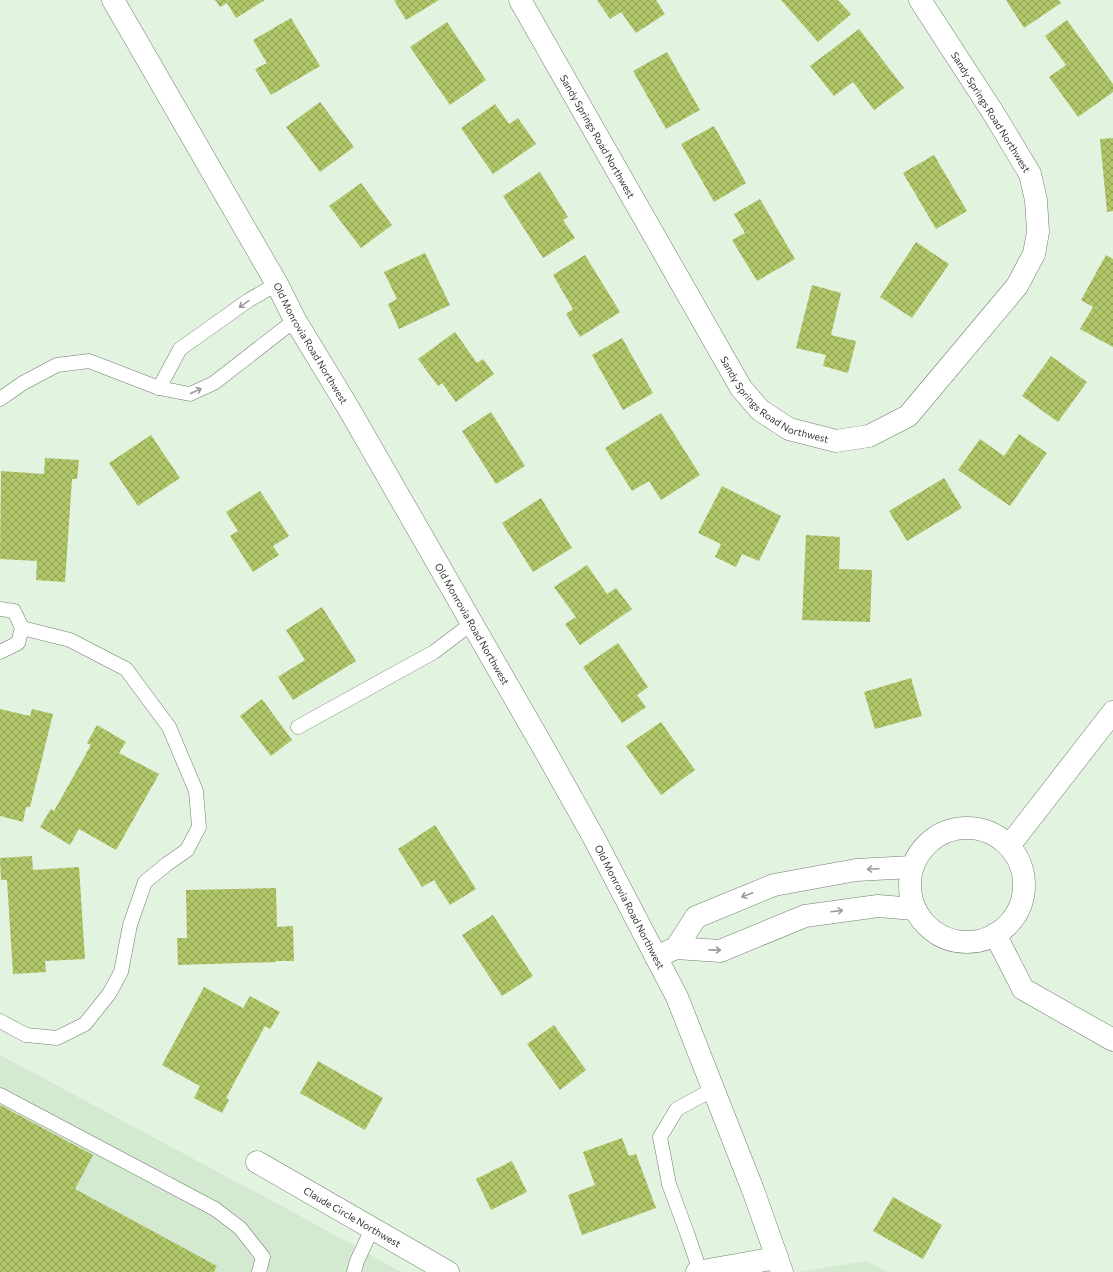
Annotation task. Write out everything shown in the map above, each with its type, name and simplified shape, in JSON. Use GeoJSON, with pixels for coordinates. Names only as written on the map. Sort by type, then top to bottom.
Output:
{"type":"FeatureCollection","features":[{"type":"Feature","properties":{"kind":"street","name":"Old Monrovia Road Northwest"},"geometry":{"type":"LineString","coordinates":[[112,0],[277,284],[295,320],[349,409],[583,819],[677,997],[754,1190],[779,1265]]}},
{"type":"Feature","properties":{"kind":"street","name":"Sandy Springs Road Northwest"},"geometry":{"type":"LineString","coordinates":[[520,0],[741,388],[760,410],[789,429],[836,441],[869,436],[908,416],[1017,286],[1034,254],[1038,232],[1037,208],[1030,174],[994,114],[920,0]]}},
{"type":"Feature","properties":{"kind":"street"},"geometry":{"type":"LineString","coordinates":[[1009,846],[1113,712]]}},
{"type":"Feature","properties":{"kind":"street"},"geometry":{"type":"LineString","coordinates":[[963,828],[980,829],[996,836],[1009,846],[1018,861],[1023,877],[1023,894],[1018,910],[1008,924],[995,934],[977,940],[959,941],[941,935],[926,925],[915,909],[911,896],[910,881],[912,867],[920,852],[931,840],[946,832],[963,828]]}},
{"type":"Feature","properties":{"kind":"street"},"geometry":{"type":"LineString","coordinates":[[676,948],[696,917],[774,885],[856,870],[912,867]]}},
{"type":"Feature","properties":{"kind":"street"},"geometry":{"type":"LineString","coordinates":[[656,958],[676,948],[720,951],[805,916],[878,906],[915,909]]}},
{"type":"Feature","properties":{"kind":"street"},"geometry":{"type":"LineString","coordinates":[[995,934],[1023,990],[1113,1040]]}},
{"type":"Feature","properties":{"kind":"street","name":"Claude Circle Northwest"},"geometry":{"type":"LineString","coordinates":[[257,1162],[448,1272]]}},
{"type":"Feature","properties":{"kind":"street"},"geometry":{"type":"LineString","coordinates":[[697,1272],[779,1265]]}},
{"type":"Feature","properties":{"kind":"lane"},"geometry":{"type":"LineString","coordinates":[[159,388],[180,349],[249,300],[277,284]]}},
{"type":"Feature","properties":{"kind":"lane"},"geometry":{"type":"LineString","coordinates":[[0,399],[23,383],[57,365],[89,361],[159,388],[190,394],[214,383],[295,320]]}},
{"type":"Feature","properties":{"kind":"lane"},"geometry":{"type":"LineString","coordinates":[[0,609],[14,611],[22,628],[18,643],[0,652]]}},
{"type":"Feature","properties":{"kind":"lane"},"geometry":{"type":"LineString","coordinates":[[298,727],[434,652],[471,624]]}},
{"type":"Feature","properties":{"kind":"lane"},"geometry":{"type":"LineString","coordinates":[[0,1021],[26,1035],[57,1038],[85,1024],[109,994],[121,972],[130,925],[145,882],[187,850],[199,827],[196,791],[169,727],[126,670],[70,640],[22,628]]}},
{"type":"Feature","properties":{"kind":"lane"},"geometry":{"type":"LineString","coordinates":[[700,1272],[668,1184],[660,1137],[677,1109],[714,1090]]}},
{"type":"Feature","properties":{"kind":"lane"},"geometry":{"type":"LineString","coordinates":[[0,1095],[215,1209],[240,1228],[263,1257],[259,1272]]}},
{"type":"Feature","properties":{"kind":"lane"},"geometry":{"type":"LineString","coordinates":[[354,1272],[357,1261],[372,1229]]}},
{"type":"Feature","properties":{"kind":"shaded area"},"geometry":{"type":"Polygon","coordinates":[[[0,1055],[313,1223],[401,1272],[0,1272],[0,1055]]]}},
{"type":"Feature","properties":{"kind":"shaded area"},"geometry":{"type":"Polygon","coordinates":[[[867,1261],[888,1272],[799,1272],[867,1261]]]}},
{"type":"Feature","properties":{"kind":"building"},"geometry":{"type":"Polygon","coordinates":[[[215,0],[265,0],[236,18],[227,3],[220,7],[215,0]]]}},
{"type":"Feature","properties":{"kind":"building"},"geometry":{"type":"Polygon","coordinates":[[[394,0],[439,0],[406,20],[394,0]]]}},
{"type":"Feature","properties":{"kind":"building"},"geometry":{"type":"Polygon","coordinates":[[[597,0],[656,0],[665,14],[636,33],[621,12],[610,19],[597,0]]]}},
{"type":"Feature","properties":{"kind":"building"},"geometry":{"type":"Polygon","coordinates":[[[781,0],[838,0],[851,14],[818,42],[781,0]]]}},
{"type":"Feature","properties":{"kind":"building"},"geometry":{"type":"Polygon","coordinates":[[[1006,0],[1059,0],[1061,3],[1024,28],[1006,0]]]}},
{"type":"Feature","properties":{"kind":"building"},"geometry":{"type":"Polygon","coordinates":[[[291,18],[320,66],[271,95],[255,69],[267,63],[253,40],[291,18]]]}},
{"type":"Feature","properties":{"kind":"building"},"geometry":{"type":"Polygon","coordinates":[[[1067,20],[1113,84],[1113,92],[1078,117],[1049,77],[1066,65],[1045,36],[1067,20]]]}},
{"type":"Feature","properties":{"kind":"building"},"geometry":{"type":"Polygon","coordinates":[[[447,22],[486,80],[450,105],[410,47],[447,22]]]}},
{"type":"Feature","properties":{"kind":"building"},"geometry":{"type":"Polygon","coordinates":[[[859,29],[904,88],[874,110],[853,82],[834,96],[810,66],[859,29]]]}},
{"type":"Feature","properties":{"kind":"building"},"geometry":{"type":"Polygon","coordinates":[[[667,52],[700,110],[666,129],[633,71],[667,52]]]}},
{"type":"Feature","properties":{"kind":"building"},"geometry":{"type":"Polygon","coordinates":[[[320,102],[354,147],[320,172],[286,127],[320,102]]]}},
{"type":"Feature","properties":{"kind":"building"},"geometry":{"type":"Polygon","coordinates":[[[495,104],[509,124],[518,118],[536,144],[493,174],[461,128],[495,104]]]}},
{"type":"Feature","properties":{"kind":"building"},"geometry":{"type":"Polygon","coordinates":[[[714,126],[746,183],[714,202],[681,144],[714,126]]]}},
{"type":"Feature","properties":{"kind":"building"},"geometry":{"type":"Polygon","coordinates":[[[1113,138],[1113,211],[1107,212],[1100,139],[1113,138]]]}},
{"type":"Feature","properties":{"kind":"building"},"geometry":{"type":"Polygon","coordinates":[[[934,155],[967,211],[936,229],[903,173],[934,155]]]}},
{"type":"Feature","properties":{"kind":"building"},"geometry":{"type":"Polygon","coordinates":[[[540,172],[568,217],[563,220],[575,238],[543,258],[503,196],[540,172]]]}},
{"type":"Feature","properties":{"kind":"building"},"geometry":{"type":"Polygon","coordinates":[[[361,183],[392,225],[361,248],[329,206],[361,183]]]}},
{"type":"Feature","properties":{"kind":"building"},"geometry":{"type":"Polygon","coordinates":[[[760,199],[795,259],[757,281],[732,240],[745,233],[734,214],[760,199]]]}},
{"type":"Feature","properties":{"kind":"building"},"geometry":{"type":"Polygon","coordinates":[[[916,242],[949,264],[912,318],[880,297],[916,242]]]}},
{"type":"Feature","properties":{"kind":"building"},"geometry":{"type":"Polygon","coordinates":[[[425,253],[450,305],[399,329],[388,304],[397,299],[384,272],[425,253]]]}},
{"type":"Feature","properties":{"kind":"building"},"geometry":{"type":"Polygon","coordinates":[[[585,255],[620,312],[580,337],[566,314],[573,309],[553,275],[585,255]]]}},
{"type":"Feature","properties":{"kind":"building"},"geometry":{"type":"Polygon","coordinates":[[[1106,255],[1113,259],[1113,347],[1080,329],[1093,307],[1081,300],[1106,255]]]}},
{"type":"Feature","properties":{"kind":"building"},"geometry":{"type":"Polygon","coordinates":[[[812,285],[841,293],[831,335],[856,341],[848,373],[823,366],[826,355],[796,348],[812,285]]]}},
{"type":"Feature","properties":{"kind":"building"},"geometry":{"type":"Polygon","coordinates":[[[455,332],[477,363],[483,359],[494,374],[456,402],[442,383],[438,386],[418,359],[455,332]]]}},
{"type":"Feature","properties":{"kind":"building"},"geometry":{"type":"Polygon","coordinates":[[[622,338],[653,393],[623,410],[592,355],[622,338]]]}},
{"type":"Feature","properties":{"kind":"building"},"geometry":{"type":"Polygon","coordinates":[[[1051,356],[1087,382],[1058,422],[1022,396],[1051,356]]]}},
{"type":"Feature","properties":{"kind":"building"},"geometry":{"type":"Polygon","coordinates":[[[491,412],[525,466],[496,484],[462,431],[491,412]]]}},
{"type":"Feature","properties":{"kind":"building"},"geometry":{"type":"Polygon","coordinates":[[[661,413],[700,475],[661,500],[649,481],[632,491],[605,448],[661,413]]]}},
{"type":"Feature","properties":{"kind":"building"},"geometry":{"type":"Polygon","coordinates":[[[1019,434],[1047,453],[1010,506],[958,470],[980,439],[1004,456],[1019,434]]]}},
{"type":"Feature","properties":{"kind":"building"},"geometry":{"type":"Polygon","coordinates":[[[151,435],[180,478],[138,506],[109,463],[151,435]]]}},
{"type":"Feature","properties":{"kind":"building"},"geometry":{"type":"Polygon","coordinates":[[[45,458],[79,460],[77,479],[72,479],[65,582],[36,580],[37,561],[0,559],[1,471],[44,474],[45,458]]]}},
{"type":"Feature","properties":{"kind":"building"},"geometry":{"type":"Polygon","coordinates":[[[944,478],[962,508],[907,541],[889,511],[944,478]]]}},
{"type":"Feature","properties":{"kind":"building"},"geometry":{"type":"Polygon","coordinates":[[[722,486],[781,516],[759,561],[742,554],[736,567],[715,557],[721,544],[698,533],[722,486]]]}},
{"type":"Feature","properties":{"kind":"building"},"geometry":{"type":"Polygon","coordinates":[[[260,491],[289,536],[273,546],[279,555],[253,572],[230,536],[238,531],[226,512],[260,491]]]}},
{"type":"Feature","properties":{"kind":"building"},"geometry":{"type":"Polygon","coordinates":[[[541,498],[572,548],[533,572],[502,523],[541,498]]]}},
{"type":"Feature","properties":{"kind":"building"},"geometry":{"type":"Polygon","coordinates":[[[806,535],[840,537],[839,569],[872,570],[870,622],[802,620],[806,535]]]}},
{"type":"Feature","properties":{"kind":"building"},"geometry":{"type":"Polygon","coordinates":[[[587,565],[607,594],[616,588],[632,609],[580,645],[565,624],[576,617],[554,587],[587,565]]]}},
{"type":"Feature","properties":{"kind":"building"},"geometry":{"type":"Polygon","coordinates":[[[322,607],[356,661],[293,700],[278,677],[305,660],[286,630],[322,607]]]}},
{"type":"Feature","properties":{"kind":"building"},"geometry":{"type":"Polygon","coordinates":[[[618,643],[648,687],[637,695],[646,707],[622,723],[583,667],[618,643]]]}},
{"type":"Feature","properties":{"kind":"building"},"geometry":{"type":"Polygon","coordinates":[[[911,678],[922,716],[875,729],[864,692],[911,678]]]}},
{"type":"Feature","properties":{"kind":"building"},"geometry":{"type":"Polygon","coordinates":[[[262,699],[292,740],[271,756],[240,716],[262,699]]]}},
{"type":"Feature","properties":{"kind":"building"},"geometry":{"type":"Polygon","coordinates":[[[0,709],[30,716],[32,709],[53,714],[30,807],[26,807],[23,822],[0,816],[0,709]]]}},
{"type":"Feature","properties":{"kind":"building"},"geometry":{"type":"Polygon","coordinates":[[[661,722],[695,770],[661,795],[626,746],[661,722]]]}},
{"type":"Feature","properties":{"kind":"building"},"geometry":{"type":"Polygon","coordinates":[[[97,725],[126,742],[119,753],[159,774],[116,850],[79,829],[70,845],[40,827],[51,809],[54,811],[91,745],[87,743],[97,725]]]}},
{"type":"Feature","properties":{"kind":"building"},"geometry":{"type":"Polygon","coordinates":[[[435,825],[476,889],[450,905],[434,880],[422,887],[398,849],[435,825]]]}},
{"type":"Feature","properties":{"kind":"building"},"geometry":{"type":"Polygon","coordinates":[[[32,856],[33,870],[79,867],[85,959],[45,961],[46,972],[13,974],[7,880],[1,880],[0,858],[32,856]]]}},
{"type":"Feature","properties":{"kind":"building"},"geometry":{"type":"Polygon","coordinates":[[[276,888],[277,927],[293,926],[294,961],[178,965],[177,938],[187,938],[186,890],[276,888]]]}},
{"type":"Feature","properties":{"kind":"building"},"geometry":{"type":"Polygon","coordinates":[[[493,915],[533,976],[502,996],[462,935],[493,915]]]}},
{"type":"Feature","properties":{"kind":"building"},"geometry":{"type":"Polygon","coordinates":[[[204,987],[243,1008],[250,996],[280,1012],[270,1029],[265,1026],[226,1098],[229,1100],[222,1113],[194,1098],[200,1086],[162,1065],[204,987]]]}},
{"type":"Feature","properties":{"kind":"building"},"geometry":{"type":"Polygon","coordinates":[[[554,1025],[586,1070],[560,1090],[527,1044],[554,1025]]]}},
{"type":"Feature","properties":{"kind":"building"},"geometry":{"type":"Polygon","coordinates":[[[318,1061],[383,1098],[365,1130],[300,1093],[318,1061]]]}},
{"type":"Feature","properties":{"kind":"building"},"geometry":{"type":"Polygon","coordinates":[[[0,1105],[93,1155],[75,1189],[217,1266],[214,1272],[0,1272],[0,1105]]]}},
{"type":"Feature","properties":{"kind":"building"},"geometry":{"type":"Polygon","coordinates":[[[622,1138],[629,1156],[636,1154],[656,1208],[582,1235],[568,1195],[595,1185],[583,1152],[622,1138]]]}},
{"type":"Feature","properties":{"kind":"building"},"geometry":{"type":"Polygon","coordinates":[[[512,1161],[527,1192],[491,1210],[476,1179],[512,1161]]]}},
{"type":"Feature","properties":{"kind":"building"},"geometry":{"type":"Polygon","coordinates":[[[893,1197],[942,1225],[923,1259],[873,1231],[893,1197]]]}}]}
